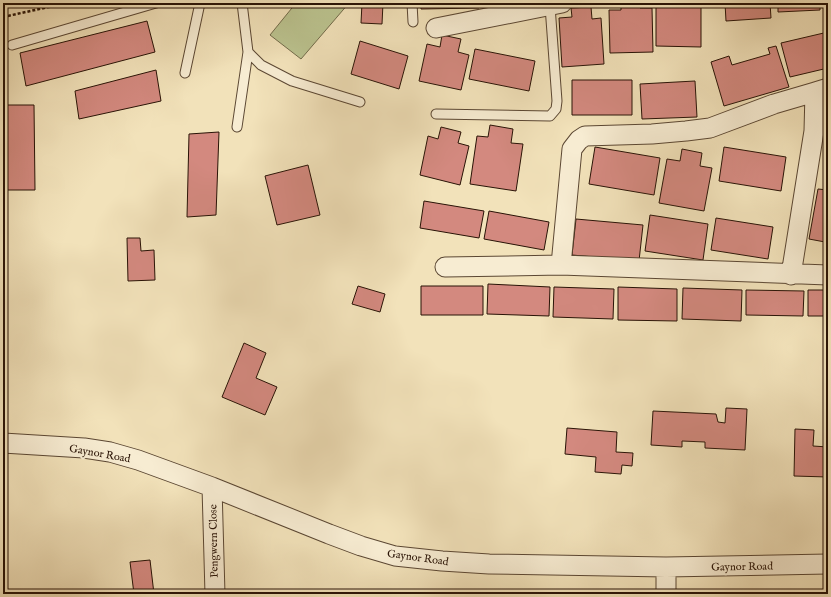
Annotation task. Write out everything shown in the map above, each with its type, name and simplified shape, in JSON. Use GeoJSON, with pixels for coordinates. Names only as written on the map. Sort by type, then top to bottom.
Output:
{"type":"FeatureCollection","features":[{"type":"Feature","properties":{"kind":"street"},"geometry":{"type":"LineString","coordinates":[[436,28],[556,4]]}},
{"type":"Feature","properties":{"kind":"street"},"geometry":{"type":"LineString","coordinates":[[561,265],[572,149],[579,140],[585,136],[659,133],[710,128],[774,104],[822,90],[814,130],[792,274]]}},
{"type":"Feature","properties":{"kind":"street"},"geometry":{"type":"LineString","coordinates":[[445,267],[561,265],[828,275]]}},
{"type":"Feature","properties":{"kind":"street","name":"Gaynor Road"},"geometry":{"type":"LineString","coordinates":[[3,443],[84,448],[110,452],[138,460],[212,487],[329,534],[395,556],[489,564],[666,567],[828,564]]}},
{"type":"Feature","properties":{"kind":"street","name":"Pengwern Close"},"geometry":{"type":"LineString","coordinates":[[212,487],[214,594]]}},
{"type":"Feature","properties":{"kind":"street"},"geometry":{"type":"LineString","coordinates":[[666,567],[666,594]]}},
{"type":"Feature","properties":{"kind":"lane"},"geometry":{"type":"LineString","coordinates":[[12,45],[156,3]]}},
{"type":"Feature","properties":{"kind":"lane"},"geometry":{"type":"LineString","coordinates":[[185,73],[200,3]]}},
{"type":"Feature","properties":{"kind":"lane"},"geometry":{"type":"LineString","coordinates":[[237,127],[248,52],[242,3]]}},
{"type":"Feature","properties":{"kind":"lane"},"geometry":{"type":"LineString","coordinates":[[412,3],[413,22]]}},
{"type":"Feature","properties":{"kind":"lane"},"geometry":{"type":"LineString","coordinates":[[436,114],[550,116],[556,109],[557,101],[556,4]]}},
{"type":"Feature","properties":{"kind":"lane"},"geometry":{"type":"LineString","coordinates":[[248,52],[261,65],[292,81],[360,102]]}},
{"type":"Feature","properties":{"kind":"path"},"geometry":{"type":"LineString","coordinates":[[3,17],[67,3]]}},
{"type":"Feature","properties":{"kind":"green space"},"geometry":{"type":"Polygon","coordinates":[[[296,3],[349,3],[301,59],[270,35],[296,3]]]}},
{"type":"Feature","properties":{"kind":"building"},"geometry":{"type":"Polygon","coordinates":[[[362,3],[383,3],[382,24],[361,23],[362,3]]]}},
{"type":"Feature","properties":{"kind":"building"},"geometry":{"type":"Polygon","coordinates":[[[421,3],[479,3],[479,8],[421,9],[421,3]]]}},
{"type":"Feature","properties":{"kind":"building"},"geometry":{"type":"Polygon","coordinates":[[[621,3],[640,3],[640,8],[652,8],[653,52],[610,53],[609,10],[621,10],[621,3]]]}},
{"type":"Feature","properties":{"kind":"building"},"geometry":{"type":"Polygon","coordinates":[[[656,3],[701,3],[701,47],[656,46],[656,3]]]}},
{"type":"Feature","properties":{"kind":"building"},"geometry":{"type":"Polygon","coordinates":[[[725,3],[770,3],[771,18],[726,21],[725,3]]]}},
{"type":"Feature","properties":{"kind":"building"},"geometry":{"type":"Polygon","coordinates":[[[778,3],[820,3],[820,10],[778,12],[778,3]]]}},
{"type":"Feature","properties":{"kind":"building"},"geometry":{"type":"Polygon","coordinates":[[[591,7],[592,19],[601,18],[604,64],[562,67],[559,18],[572,17],[571,8],[591,7]]]}},
{"type":"Feature","properties":{"kind":"building"},"geometry":{"type":"Polygon","coordinates":[[[147,21],[155,52],[26,86],[20,53],[147,21]]]}},
{"type":"Feature","properties":{"kind":"building"},"geometry":{"type":"Polygon","coordinates":[[[828,32],[828,68],[790,77],[781,43],[828,32]]]}},
{"type":"Feature","properties":{"kind":"building"},"geometry":{"type":"Polygon","coordinates":[[[442,35],[461,39],[458,52],[469,55],[461,90],[419,81],[427,44],[440,47],[442,35]]]}},
{"type":"Feature","properties":{"kind":"building"},"geometry":{"type":"Polygon","coordinates":[[[360,41],[408,56],[399,89],[351,74],[360,41]]]}},
{"type":"Feature","properties":{"kind":"building"},"geometry":{"type":"Polygon","coordinates":[[[776,46],[789,87],[724,106],[711,62],[729,56],[732,65],[770,54],[768,48],[776,46]]]}},
{"type":"Feature","properties":{"kind":"building"},"geometry":{"type":"Polygon","coordinates":[[[475,49],[535,61],[529,91],[469,79],[475,49]]]}},
{"type":"Feature","properties":{"kind":"building"},"geometry":{"type":"Polygon","coordinates":[[[156,70],[161,101],[79,119],[75,91],[156,70]]]}},
{"type":"Feature","properties":{"kind":"building"},"geometry":{"type":"Polygon","coordinates":[[[572,80],[632,80],[632,115],[572,115],[572,80]]]}},
{"type":"Feature","properties":{"kind":"building"},"geometry":{"type":"Polygon","coordinates":[[[695,81],[697,117],[642,119],[640,84],[695,81]]]}},
{"type":"Feature","properties":{"kind":"building"},"geometry":{"type":"Polygon","coordinates":[[[4,105],[34,105],[35,190],[6,190],[4,105]]]}},
{"type":"Feature","properties":{"kind":"building"},"geometry":{"type":"Polygon","coordinates":[[[828,122],[828,139],[824,139],[828,122]]]}},
{"type":"Feature","properties":{"kind":"building"},"geometry":{"type":"Polygon","coordinates":[[[490,125],[513,129],[511,143],[523,144],[516,191],[470,184],[477,136],[488,137],[490,125]]]}},
{"type":"Feature","properties":{"kind":"building"},"geometry":{"type":"Polygon","coordinates":[[[441,127],[461,132],[458,143],[469,146],[460,185],[420,175],[428,136],[438,139],[441,127]]]}},
{"type":"Feature","properties":{"kind":"building"},"geometry":{"type":"Polygon","coordinates":[[[219,132],[216,215],[187,217],[189,134],[219,132]]]}},
{"type":"Feature","properties":{"kind":"building"},"geometry":{"type":"Polygon","coordinates":[[[595,147],[660,158],[654,195],[589,184],[595,147]]]}},
{"type":"Feature","properties":{"kind":"building"},"geometry":{"type":"Polygon","coordinates":[[[724,147],[786,157],[781,191],[719,181],[724,147]]]}},
{"type":"Feature","properties":{"kind":"building"},"geometry":{"type":"Polygon","coordinates":[[[682,149],[702,153],[700,166],[712,168],[704,211],[659,203],[667,159],[680,161],[682,149]]]}},
{"type":"Feature","properties":{"kind":"building"},"geometry":{"type":"Polygon","coordinates":[[[308,165],[320,215],[277,225],[265,176],[308,165]]]}},
{"type":"Feature","properties":{"kind":"building"},"geometry":{"type":"Polygon","coordinates":[[[818,189],[828,190],[828,251],[824,250],[825,242],[809,239],[818,189]]]}},
{"type":"Feature","properties":{"kind":"building"},"geometry":{"type":"Polygon","coordinates":[[[424,201],[484,211],[479,238],[420,228],[424,201]]]}},
{"type":"Feature","properties":{"kind":"building"},"geometry":{"type":"Polygon","coordinates":[[[489,211],[549,222],[544,250],[484,239],[489,211]]]}},
{"type":"Feature","properties":{"kind":"building"},"geometry":{"type":"Polygon","coordinates":[[[650,215],[708,224],[703,260],[645,251],[650,215]]]}},
{"type":"Feature","properties":{"kind":"building"},"geometry":{"type":"Polygon","coordinates":[[[716,218],[773,227],[768,259],[711,250],[716,218]]]}},
{"type":"Feature","properties":{"kind":"building"},"geometry":{"type":"Polygon","coordinates":[[[576,219],[643,225],[639,261],[572,255],[576,219]]]}},
{"type":"Feature","properties":{"kind":"building"},"geometry":{"type":"Polygon","coordinates":[[[127,238],[140,238],[141,251],[154,250],[155,280],[128,281],[127,238]]]}},
{"type":"Feature","properties":{"kind":"building"},"geometry":{"type":"Polygon","coordinates":[[[488,284],[550,287],[549,316],[487,314],[488,284]]]}},
{"type":"Feature","properties":{"kind":"building"},"geometry":{"type":"Polygon","coordinates":[[[358,286],[385,294],[380,312],[352,304],[358,286]]]}},
{"type":"Feature","properties":{"kind":"building"},"geometry":{"type":"Polygon","coordinates":[[[421,286],[483,286],[483,315],[421,315],[421,286]]]}},
{"type":"Feature","properties":{"kind":"building"},"geometry":{"type":"Polygon","coordinates":[[[554,287],[614,289],[613,319],[553,317],[554,287]]]}},
{"type":"Feature","properties":{"kind":"building"},"geometry":{"type":"Polygon","coordinates":[[[618,287],[677,289],[677,321],[618,320],[618,287]]]}},
{"type":"Feature","properties":{"kind":"building"},"geometry":{"type":"Polygon","coordinates":[[[683,288],[742,290],[741,321],[682,319],[683,288]]]}},
{"type":"Feature","properties":{"kind":"building"},"geometry":{"type":"Polygon","coordinates":[[[746,290],[804,291],[803,316],[746,315],[746,290]]]}},
{"type":"Feature","properties":{"kind":"building"},"geometry":{"type":"Polygon","coordinates":[[[808,290],[828,290],[828,316],[808,316],[808,290]]]}},
{"type":"Feature","properties":{"kind":"building"},"geometry":{"type":"Polygon","coordinates":[[[244,343],[266,353],[256,378],[277,387],[265,415],[222,397],[244,343]]]}},
{"type":"Feature","properties":{"kind":"building"},"geometry":{"type":"Polygon","coordinates":[[[726,408],[747,409],[745,450],[705,448],[705,442],[682,441],[682,447],[651,445],[653,411],[716,414],[718,422],[725,423],[726,408]]]}},
{"type":"Feature","properties":{"kind":"building"},"geometry":{"type":"Polygon","coordinates":[[[567,428],[617,432],[616,452],[633,453],[632,466],[622,465],[621,474],[595,472],[596,457],[565,454],[567,428]]]}},
{"type":"Feature","properties":{"kind":"building"},"geometry":{"type":"Polygon","coordinates":[[[795,429],[814,430],[813,446],[828,447],[828,477],[794,476],[795,429]]]}},
{"type":"Feature","properties":{"kind":"building"},"geometry":{"type":"Polygon","coordinates":[[[150,560],[154,594],[134,594],[130,562],[150,560]]]}}]}
